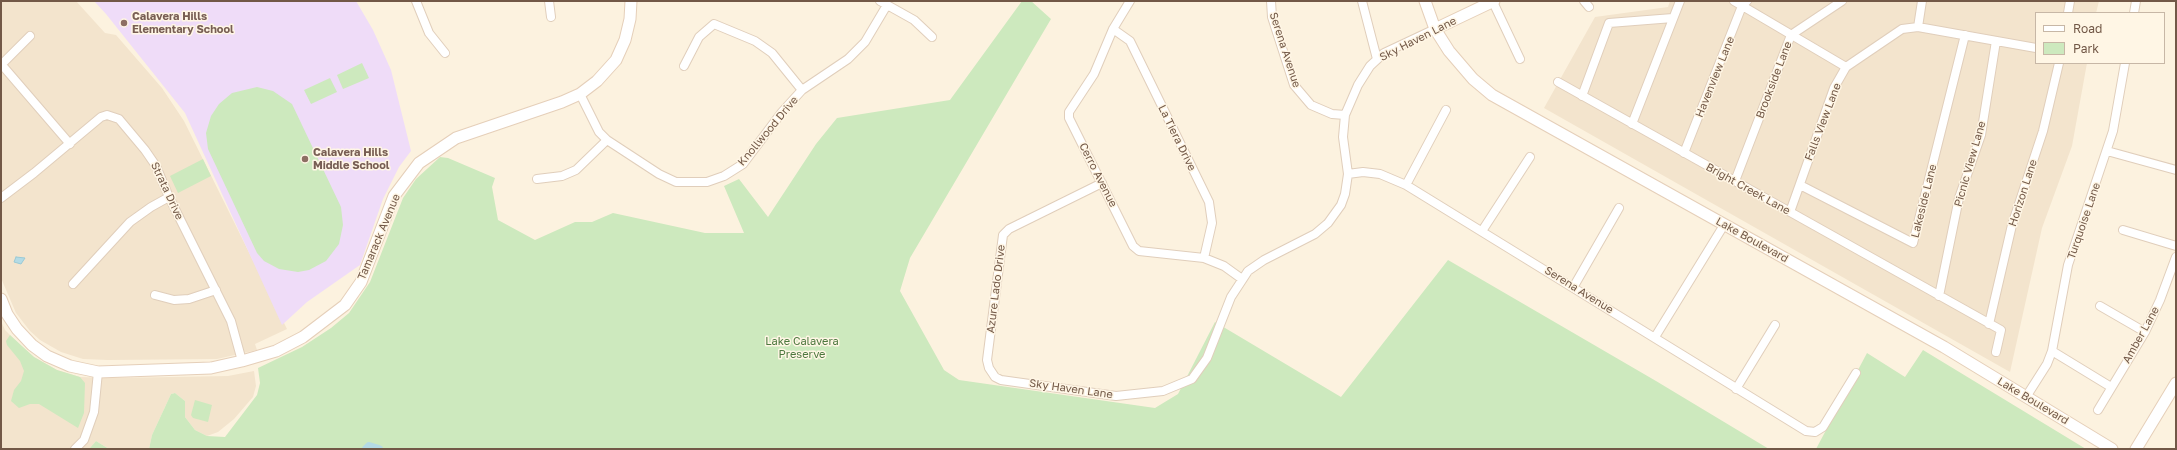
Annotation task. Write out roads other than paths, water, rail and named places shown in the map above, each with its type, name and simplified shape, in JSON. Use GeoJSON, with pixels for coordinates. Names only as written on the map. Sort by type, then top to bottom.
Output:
{"type":"FeatureCollection","features":[{"type":"Feature","properties":{"kind":"main road","name":"Tamarack Avenue"},"geometry":{"type":"LineString","coordinates":[[1,299],[4,316],[24,337],[47,356],[70,366],[98,372],[211,368],[242,361],[276,350],[304,336],[345,305],[361,282],[394,196],[419,163],[456,138],[562,102],[580,94],[597,82],[616,60],[625,40],[630,19],[631,1]]}},
{"type":"Feature","properties":{"kind":"main road","name":"Lake Boulevard"},"geometry":{"type":"LineString","coordinates":[[1425,1],[1435,29],[1449,51],[1464,70],[1492,95],[1944,347],[2112,449]]}},
{"type":"Feature","properties":{"kind":"main road","name":"Sky Haven Lane"},"geometry":{"type":"LineString","coordinates":[[1435,29],[1491,2]]}},
{"type":"Feature","properties":{"kind":"main road"},"geometry":{"type":"LineString","coordinates":[[2136,449],[2176,383]]}},
{"type":"Feature","properties":{"kind":"street"},"geometry":{"type":"LineString","coordinates":[[416,1],[429,33],[445,53]]}},
{"type":"Feature","properties":{"kind":"street"},"geometry":{"type":"LineString","coordinates":[[549,1],[552,17]]}},
{"type":"Feature","properties":{"kind":"street","name":"Cerro Avenue"},"geometry":{"type":"LineString","coordinates":[[1130,1],[1113,29],[1094,74],[1069,112],[1069,118],[1134,246],[1139,250],[1204,258],[1224,266],[1242,279]]}},
{"type":"Feature","properties":{"kind":"street","name":"Serena Avenue"},"geometry":{"type":"LineString","coordinates":[[1271,1],[1272,17],[1294,85],[1311,105],[1332,114],[1345,115]]}},
{"type":"Feature","properties":{"kind":"street"},"geometry":{"type":"LineString","coordinates":[[1362,1],[1377,59]]}},
{"type":"Feature","properties":{"kind":"street"},"geometry":{"type":"LineString","coordinates":[[1632,124],[1680,1]]}},
{"type":"Feature","properties":{"kind":"street"},"geometry":{"type":"LineString","coordinates":[[1734,1],[1744,4],[1791,35],[1846,67]]}},
{"type":"Feature","properties":{"kind":"street","name":"Brookside Lane"},"geometry":{"type":"LineString","coordinates":[[1735,181],[1791,35],[1842,1]]}},
{"type":"Feature","properties":{"kind":"street"},"geometry":{"type":"LineString","coordinates":[[1918,27],[1922,1]]}},
{"type":"Feature","properties":{"kind":"street"},"geometry":{"type":"LineString","coordinates":[[2068,12],[2070,1]]}},
{"type":"Feature","properties":{"kind":"street"},"geometry":{"type":"LineString","coordinates":[[2134,12],[2136,1]]}},
{"type":"Feature","properties":{"kind":"street"},"geometry":{"type":"LineString","coordinates":[[1491,2],[1520,59]]}},
{"type":"Feature","properties":{"kind":"street"},"geometry":{"type":"LineString","coordinates":[[884,3],[914,20],[932,37]]}},
{"type":"Feature","properties":{"kind":"street","name":"Knollwood Drive"},"geometry":{"type":"LineString","coordinates":[[580,94],[599,132],[607,140],[659,174],[676,182],[707,182],[724,176],[743,164],[782,112],[802,90],[848,59],[865,42],[884,3]]}},
{"type":"Feature","properties":{"kind":"street","name":"Havenview Lane"},"geometry":{"type":"LineString","coordinates":[[1684,153],[1744,4]]}},
{"type":"Feature","properties":{"kind":"street"},"geometry":{"type":"LineString","coordinates":[[1582,96],[1609,23],[1673,18]]}},
{"type":"Feature","properties":{"kind":"street"},"geometry":{"type":"LineString","coordinates":[[684,66],[699,37],[714,24],[754,41],[772,52],[802,90]]}},
{"type":"Feature","properties":{"kind":"street","name":"Falls View Lane"},"geometry":{"type":"LineString","coordinates":[[1790,212],[1834,88],[1846,67],[1902,30],[1918,27],[2035,48]]}},
{"type":"Feature","properties":{"kind":"street","name":"La Tiera Drive"},"geometry":{"type":"LineString","coordinates":[[1113,29],[1130,41],[1209,202],[1212,223],[1204,258]]}},
{"type":"Feature","properties":{"kind":"street","name":"Sky Haven Lane"},"geometry":{"type":"LineString","coordinates":[[987,360],[989,368],[995,376],[1001,380],[1116,396],[1163,391],[1192,379],[1207,358],[1231,297],[1248,271],[1264,260],[1316,234],[1328,223],[1341,205],[1345,194],[1348,174],[1343,137],[1345,115],[1358,85],[1377,59],[1435,29]]}},
{"type":"Feature","properties":{"kind":"street","name":"Lakeside Lane"},"geometry":{"type":"LineString","coordinates":[[1800,185],[1914,243],[1965,35]]}},
{"type":"Feature","properties":{"kind":"street"},"geometry":{"type":"LineString","coordinates":[[30,36],[1,65],[70,144]]}},
{"type":"Feature","properties":{"kind":"street","name":"Picnic View Lane"},"geometry":{"type":"LineString","coordinates":[[1939,296],[1959,198],[1981,135],[1996,41]]}},
{"type":"Feature","properties":{"kind":"street","name":"Horizon Lane"},"geometry":{"type":"LineString","coordinates":[[1990,324],[2012,225],[2043,131],[2059,64]]}},
{"type":"Feature","properties":{"kind":"street","name":"Turquoise Lane"},"geometry":{"type":"LineString","coordinates":[[2026,397],[2047,364],[2052,351],[2068,265],[2080,225],[2097,182],[2113,131],[2125,64]]}},
{"type":"Feature","properties":{"kind":"street","name":"Bright Creek Lane"},"geometry":{"type":"LineString","coordinates":[[1558,82],[2001,330],[1996,352]]}},
{"type":"Feature","properties":{"kind":"street"},"geometry":{"type":"LineString","coordinates":[[1406,184],[1446,110]]}},
{"type":"Feature","properties":{"kind":"street","name":"Strata Drive"},"geometry":{"type":"LineString","coordinates":[[1,198],[102,118],[107,115],[119,119],[151,157],[169,197],[231,320],[242,361]]}},
{"type":"Feature","properties":{"kind":"street"},"geometry":{"type":"LineString","coordinates":[[537,179],[562,176],[576,170],[607,140]]}},
{"type":"Feature","properties":{"kind":"street"},"geometry":{"type":"LineString","coordinates":[[2107,150],[2176,170]]}},
{"type":"Feature","properties":{"kind":"street"},"geometry":{"type":"LineString","coordinates":[[1482,231],[1530,157]]}},
{"type":"Feature","properties":{"kind":"street","name":"Serena Avenue"},"geometry":{"type":"LineString","coordinates":[[1348,174],[1363,172],[1380,174],[1406,184],[1574,286],[1667,347],[1802,428],[1815,432],[1823,428],[1856,373]]}},
{"type":"Feature","properties":{"kind":"street","name":"Azure Lado Drive"},"geometry":{"type":"LineString","coordinates":[[987,360],[1003,235],[1009,229],[1102,183]]}},
{"type":"Feature","properties":{"kind":"street"},"geometry":{"type":"LineString","coordinates":[[73,284],[130,222],[150,207],[169,197]]}},
{"type":"Feature","properties":{"kind":"street"},"geometry":{"type":"LineString","coordinates":[[1574,286],[1619,208]]}},
{"type":"Feature","properties":{"kind":"street"},"geometry":{"type":"LineString","coordinates":[[1655,338],[1724,225]]}},
{"type":"Feature","properties":{"kind":"street"},"geometry":{"type":"LineString","coordinates":[[2123,230],[2176,246]]}},
{"type":"Feature","properties":{"kind":"street","name":"Amber Lane"},"geometry":{"type":"LineString","coordinates":[[2098,410],[2145,332],[2160,300],[2176,257]]}},
{"type":"Feature","properties":{"kind":"street"},"geometry":{"type":"LineString","coordinates":[[154,295],[174,300],[189,299],[216,290]]}},
{"type":"Feature","properties":{"kind":"street"},"geometry":{"type":"LineString","coordinates":[[2100,306],[2145,332]]}},
{"type":"Feature","properties":{"kind":"street"},"geometry":{"type":"LineString","coordinates":[[1736,389],[1775,324]]}},
{"type":"Feature","properties":{"kind":"street"},"geometry":{"type":"LineString","coordinates":[[2052,351],[2111,387]]}},
{"type":"Feature","properties":{"kind":"street"},"geometry":{"type":"LineString","coordinates":[[75,449],[84,440],[94,412],[98,372]]}},
{"type":"Feature","properties":{"kind":"water"},"geometry":{"type":"Polygon","coordinates":[[[16,257],[25,258],[21,264],[14,262],[16,257]]]}},
{"type":"Feature","properties":{"kind":"waterway"},"geometry":{"type":"LineString","coordinates":[[366,449],[369,446],[379,449]]}},
{"type":"Feature","properties":{"kind":"place","name":"Calavera Hills Elementary School"},"geometry":{"type":"Point","coordinates":[124,23]}},
{"type":"Feature","properties":{"kind":"place","name":"Calavera Hills Middle School"},"geometry":{"type":"Point","coordinates":[305,159]}},
{"type":"Feature","properties":{"kind":"park label","name":"Lake Calavera Preserve"},"geometry":{"type":"Point","coordinates":[802,348]}}]}
